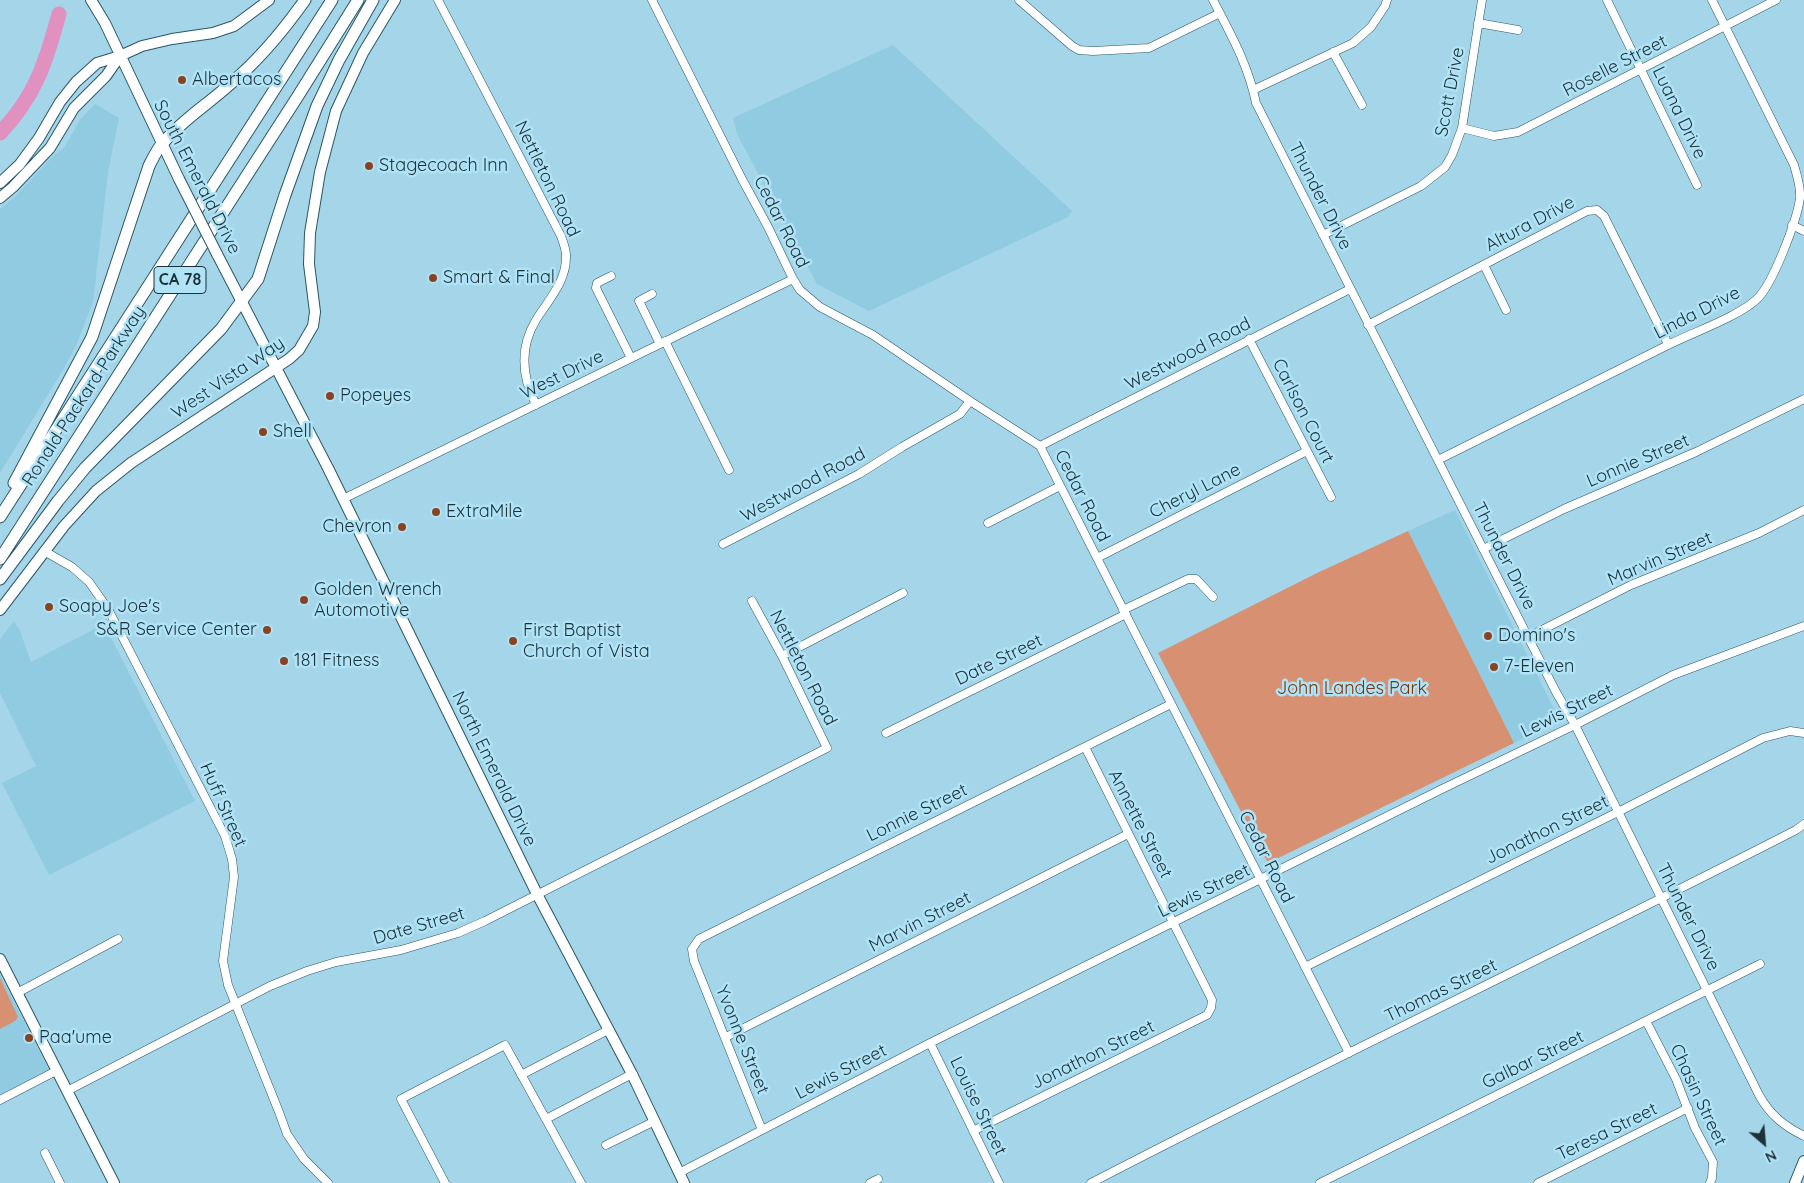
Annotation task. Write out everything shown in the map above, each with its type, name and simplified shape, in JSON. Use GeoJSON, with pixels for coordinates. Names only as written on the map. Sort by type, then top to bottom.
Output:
{"type":"FeatureCollection","features":[{"type":"Feature","properties":{"kind":"highway"},"geometry":{"type":"LineString","coordinates":[[0,509],[92,337],[145,174],[161,144],[182,122],[230,84],[260,55],[305,0]]}},
{"type":"Feature","properties":{"kind":"highway","name":"Ronald Packard Parkway"},"geometry":{"type":"LineString","coordinates":[[0,517],[332,0]]}},
{"type":"Feature","properties":{"kind":"highway","name":"Ronald Packard Parkway"},"geometry":{"type":"LineString","coordinates":[[0,559],[358,0]]}},
{"type":"Feature","properties":{"kind":"highway"},"geometry":{"type":"LineString","coordinates":[[0,580],[58,501],[85,468],[221,329],[258,279],[285,194],[318,106],[339,60],[373,0]]}},
{"type":"Feature","properties":{"kind":"main road","name":"South Emerald Drive"},"geometry":{"type":"LineString","coordinates":[[91,0],[120,56],[178,179],[276,368]]}},
{"type":"Feature","properties":{"kind":"main road"},"geometry":{"type":"LineString","coordinates":[[0,183],[20,164],[39,138],[60,102],[76,82],[97,63],[120,56],[142,46],[213,33],[234,26],[269,0]]}},
{"type":"Feature","properties":{"kind":"main road","name":"West Vista Way"},"geometry":{"type":"LineString","coordinates":[[0,610],[64,526],[96,491],[131,462],[276,368],[299,350],[313,326],[315,312],[309,264],[310,233],[320,172],[336,111],[363,53],[395,0]]}},
{"type":"Feature","properties":{"kind":"main road"},"geometry":{"type":"LineString","coordinates":[[0,198],[50,148],[74,108],[104,78],[120,56]]}},
{"type":"Feature","properties":{"kind":"main road","name":"North Emerald Drive"},"geometry":{"type":"LineString","coordinates":[[276,368],[344,499],[537,894],[632,1074],[684,1183]]}},
{"type":"Feature","properties":{"kind":"main road"},"geometry":{"type":"LineString","coordinates":[[0,959],[56,1071],[68,1091],[112,1182]]}},
{"type":"Feature","properties":{"kind":"main road"},"geometry":{"type":"LineString","coordinates":[[1795,1183],[1804,1162]]}},
{"type":"Feature","properties":{"kind":"street","name":"Nettleton Road"},"geometry":{"type":"LineString","coordinates":[[438,0],[561,236],[565,248],[564,273],[558,287],[535,322],[528,337],[525,351],[523,370],[536,405]]}},
{"type":"Feature","properties":{"kind":"street","name":"Cedar Road"},"geometry":{"type":"LineString","coordinates":[[652,0],[800,290],[820,307],[873,336],[1040,446],[1349,1053]]}},
{"type":"Feature","properties":{"kind":"street"},"geometry":{"type":"LineString","coordinates":[[1019,0],[1072,46],[1079,50],[1092,51],[1149,48],[1220,13]]}},
{"type":"Feature","properties":{"kind":"street","name":"Thunder Drive"},"geometry":{"type":"LineString","coordinates":[[1213,0],[1241,54],[1252,81],[1256,103],[1528,637],[1575,725],[1759,1095],[1771,1114],[1788,1128],[1804,1136]]}},
{"type":"Feature","properties":{"kind":"street"},"geometry":{"type":"LineString","coordinates":[[1253,90],[1353,43],[1371,27],[1387,0]]}},
{"type":"Feature","properties":{"kind":"street","name":"Scott Drive"},"geometry":{"type":"LineString","coordinates":[[1324,236],[1422,186],[1445,167],[1452,155],[1462,128],[1482,0]]}},
{"type":"Feature","properties":{"kind":"street","name":"Luana Drive"},"geometry":{"type":"LineString","coordinates":[[1607,0],[1697,185]]}},
{"type":"Feature","properties":{"kind":"street","name":"Linda Drive"},"geometry":{"type":"LineString","coordinates":[[1438,460],[1668,344],[1742,310],[1757,298],[1772,279],[1792,226],[1800,199],[1800,186],[1794,165],[1712,0]]}},
{"type":"Feature","properties":{"kind":"street","name":"Roselle Street"},"geometry":{"type":"LineString","coordinates":[[1462,128],[1494,136],[1518,132],[1776,0]]}},
{"type":"Feature","properties":{"kind":"street"},"geometry":{"type":"LineString","coordinates":[[1478,24],[1518,30]]}},
{"type":"Feature","properties":{"kind":"street"},"geometry":{"type":"LineString","coordinates":[[1333,52],[1362,106]]}},
{"type":"Feature","properties":{"kind":"street","name":"Altura Drive"},"geometry":{"type":"LineString","coordinates":[[1368,325],[1587,211],[1597,210],[1604,216],[1668,344]]}},
{"type":"Feature","properties":{"kind":"street"},"geometry":{"type":"LineString","coordinates":[[1792,226],[1804,230]]}},
{"type":"Feature","properties":{"kind":"street"},"geometry":{"type":"LineString","coordinates":[[1484,265],[1506,310]]}},
{"type":"Feature","properties":{"kind":"street"},"geometry":{"type":"LineString","coordinates":[[611,276],[597,283],[596,288],[631,358]]}},
{"type":"Feature","properties":{"kind":"street","name":"West Drive"},"geometry":{"type":"LineString","coordinates":[[344,499],[793,279]]}},
{"type":"Feature","properties":{"kind":"street","name":"Westwood Road"},"geometry":{"type":"LineString","coordinates":[[1040,446],[1350,288]]}},
{"type":"Feature","properties":{"kind":"street"},"geometry":{"type":"LineString","coordinates":[[652,294],[640,301],[729,470]]}},
{"type":"Feature","properties":{"kind":"street","name":"Carlson Court"},"geometry":{"type":"LineString","coordinates":[[1249,339],[1330,497]]}},
{"type":"Feature","properties":{"kind":"street","name":"Lonnie Street"},"geometry":{"type":"LineString","coordinates":[[1483,549],[1564,509],[1696,452],[1804,399]]}},
{"type":"Feature","properties":{"kind":"street","name":"Westwood Road"},"geometry":{"type":"LineString","coordinates":[[723,544],[860,474],[902,447],[960,414],[970,401]]}},
{"type":"Feature","properties":{"kind":"street","name":"Cheryl Lane"},"geometry":{"type":"LineString","coordinates":[[1097,558],[1307,451]]}},
{"type":"Feature","properties":{"kind":"street"},"geometry":{"type":"LineString","coordinates":[[988,523],[1060,486]]}},
{"type":"Feature","properties":{"kind":"street","name":"Marvin Street"},"geometry":{"type":"LineString","coordinates":[[1528,637],[1631,585],[1758,533],[1804,510]]}},
{"type":"Feature","properties":{"kind":"street","name":"Huff Street"},"geometry":{"type":"LineString","coordinates":[[44,551],[72,567],[89,582],[108,609],[225,836],[232,859],[234,877],[223,961],[228,985],[280,1112],[287,1134],[304,1160],[328,1183]]}},
{"type":"Feature","properties":{"kind":"street","name":"Date Street"},"geometry":{"type":"LineString","coordinates":[[886,733],[1188,578],[1196,579],[1213,597]]}},
{"type":"Feature","properties":{"kind":"street"},"geometry":{"type":"LineString","coordinates":[[782,656],[903,593]]}},
{"type":"Feature","properties":{"kind":"street","name":"Nettleton Road"},"geometry":{"type":"LineString","coordinates":[[752,601],[782,656],[827,748]]}},
{"type":"Feature","properties":{"kind":"street","name":"Lewis Street"},"geometry":{"type":"LineString","coordinates":[[679,1173],[930,1043],[1673,675],[1804,626]]}},
{"type":"Feature","properties":{"kind":"street","name":"Lonnie Street"},"geometry":{"type":"LineString","coordinates":[[694,961],[692,949],[699,939],[1171,704]]}},
{"type":"Feature","properties":{"kind":"street","name":"Jonathon Street"},"geometry":{"type":"LineString","coordinates":[[1305,967],[1763,738],[1790,731],[1804,733]]}},
{"type":"Feature","properties":{"kind":"street","name":"Annette Street"},"geometry":{"type":"LineString","coordinates":[[1085,747],[1209,995]]}},
{"type":"Feature","properties":{"kind":"street","name":"Date Street"},"geometry":{"type":"LineString","coordinates":[[68,1091],[270,986],[336,962],[401,950],[458,933],[485,921],[827,748]]}},
{"type":"Feature","properties":{"kind":"street","name":"Thomas Street"},"geometry":{"type":"LineString","coordinates":[[1091,1183],[1349,1053],[1661,900],[1796,830],[1804,824]]}},
{"type":"Feature","properties":{"kind":"street","name":"Marvin Street"},"geometry":{"type":"LineString","coordinates":[[726,1037],[1128,834]]}},
{"type":"Feature","properties":{"kind":"street"},"geometry":{"type":"LineString","coordinates":[[16,993],[118,939]]}},
{"type":"Feature","properties":{"kind":"street","name":"Yvonne Street"},"geometry":{"type":"LineString","coordinates":[[694,961],[762,1130]]}},
{"type":"Feature","properties":{"kind":"street","name":"Galbar Street"},"geometry":{"type":"LineString","coordinates":[[1320,1183],[1760,964]]}},
{"type":"Feature","properties":{"kind":"street","name":"Jonathon Street"},"geometry":{"type":"LineString","coordinates":[[973,1132],[1207,1015],[1212,1008],[1212,1000],[1209,995]]}},
{"type":"Feature","properties":{"kind":"street","name":"Chasin Street"},"geometry":{"type":"LineString","coordinates":[[1646,1021],[1676,1079],[1695,1128],[1713,1162],[1710,1183]]}},
{"type":"Feature","properties":{"kind":"street"},"geometry":{"type":"LineString","coordinates":[[521,1076],[608,1030]]}},
{"type":"Feature","properties":{"kind":"street","name":"Louise Street"},"geometry":{"type":"LineString","coordinates":[[930,1043],[999,1183]]}},
{"type":"Feature","properties":{"kind":"street"},"geometry":{"type":"LineString","coordinates":[[445,1183],[401,1099],[505,1045],[581,1183]]}},
{"type":"Feature","properties":{"kind":"street"},"geometry":{"type":"LineString","coordinates":[[0,1100],[56,1071]]}},
{"type":"Feature","properties":{"kind":"street"},"geometry":{"type":"LineString","coordinates":[[546,1119],[632,1074]]}},
{"type":"Feature","properties":{"kind":"street","name":"Teresa Street"},"geometry":{"type":"LineString","coordinates":[[1538,1183],[1688,1108]]}},
{"type":"Feature","properties":{"kind":"street"},"geometry":{"type":"LineString","coordinates":[[606,1145],[655,1121]]}},
{"type":"Feature","properties":{"kind":"street"},"geometry":{"type":"LineString","coordinates":[[45,1152],[58,1182]]}},
{"type":"Feature","properties":{"kind":"street"},"geometry":{"type":"LineString","coordinates":[[870,1183],[878,1179]]}},
{"type":"Feature","properties":{"kind":"shaded area"},"geometry":{"type":"Polygon","coordinates":[[[893,45],[1072,211],[1068,217],[869,311],[817,284],[737,134],[733,118],[893,45]]]}},
{"type":"Feature","properties":{"kind":"shaded area"},"geometry":{"type":"Polygon","coordinates":[[[95,104],[119,118],[108,172],[93,302],[76,346],[63,370],[0,473],[0,209],[15,197],[53,156],[64,148],[80,120],[95,104]]]}},
{"type":"Feature","properties":{"kind":"shaded area"},"geometry":{"type":"Polygon","coordinates":[[[1455,510],[1560,721],[1514,743],[1408,531],[1455,510]]]}},
{"type":"Feature","properties":{"kind":"shaded area"},"geometry":{"type":"Polygon","coordinates":[[[14,621],[20,631],[31,662],[104,624],[195,801],[49,875],[2,783],[36,766],[0,693],[0,639],[14,621]]]}},
{"type":"Feature","properties":{"kind":"shaded area"},"geometry":{"type":"Polygon","coordinates":[[[0,974],[49,1070],[0,1096],[0,974]]]}},
{"type":"Feature","properties":{"kind":"green space","name":"John Landes Park"},"geometry":{"type":"Polygon","coordinates":[[[1408,531],[1514,743],[1268,863],[1158,653],[1317,573],[1408,531]]]}},
{"type":"Feature","properties":{"kind":"green space"},"geometry":{"type":"Polygon","coordinates":[[[0,978],[18,1017],[15,1021],[0,1029],[0,978]]]}},
{"type":"Feature","properties":{"kind":"waterway"},"geometry":{"type":"LineString","coordinates":[[0,133],[22,106],[38,78],[59,14]]}},
{"type":"Feature","properties":{"kind":"place","name":"Albertacos"},"geometry":{"type":"Point","coordinates":[182,80]}},
{"type":"Feature","properties":{"kind":"place","name":"Stagecoach Inn"},"geometry":{"type":"Point","coordinates":[369,166]}},
{"type":"Feature","properties":{"kind":"place","name":"Smart & Final"},"geometry":{"type":"Point","coordinates":[433,278]}},
{"type":"Feature","properties":{"kind":"place","name":"Popeyes"},"geometry":{"type":"Point","coordinates":[330,396]}},
{"type":"Feature","properties":{"kind":"place","name":"Shell"},"geometry":{"type":"Point","coordinates":[263,432]}},
{"type":"Feature","properties":{"kind":"place","name":"ExtraMile"},"geometry":{"type":"Point","coordinates":[436,512]}},
{"type":"Feature","properties":{"kind":"place","name":"Chevron"},"geometry":{"type":"Point","coordinates":[402,527]}},
{"type":"Feature","properties":{"kind":"place","name":"Golden Wrench Automotive"},"geometry":{"type":"Point","coordinates":[304,600]}},
{"type":"Feature","properties":{"kind":"place","name":"Soapy Joe's"},"geometry":{"type":"Point","coordinates":[49,607]}},
{"type":"Feature","properties":{"kind":"place","name":"S&R Service Center"},"geometry":{"type":"Point","coordinates":[267,630]}},
{"type":"Feature","properties":{"kind":"place","name":"Domino's"},"geometry":{"type":"Point","coordinates":[1488,636]}},
{"type":"Feature","properties":{"kind":"place","name":"First Baptist Church of Vista"},"geometry":{"type":"Point","coordinates":[513,641]}},
{"type":"Feature","properties":{"kind":"place","name":"181 Fitness"},"geometry":{"type":"Point","coordinates":[284,661]}},
{"type":"Feature","properties":{"kind":"place","name":"7-Eleven"},"geometry":{"type":"Point","coordinates":[1494,667]}},
{"type":"Feature","properties":{"kind":"place","name":"Paa'ume"},"geometry":{"type":"Point","coordinates":[29,1038]}}]}
